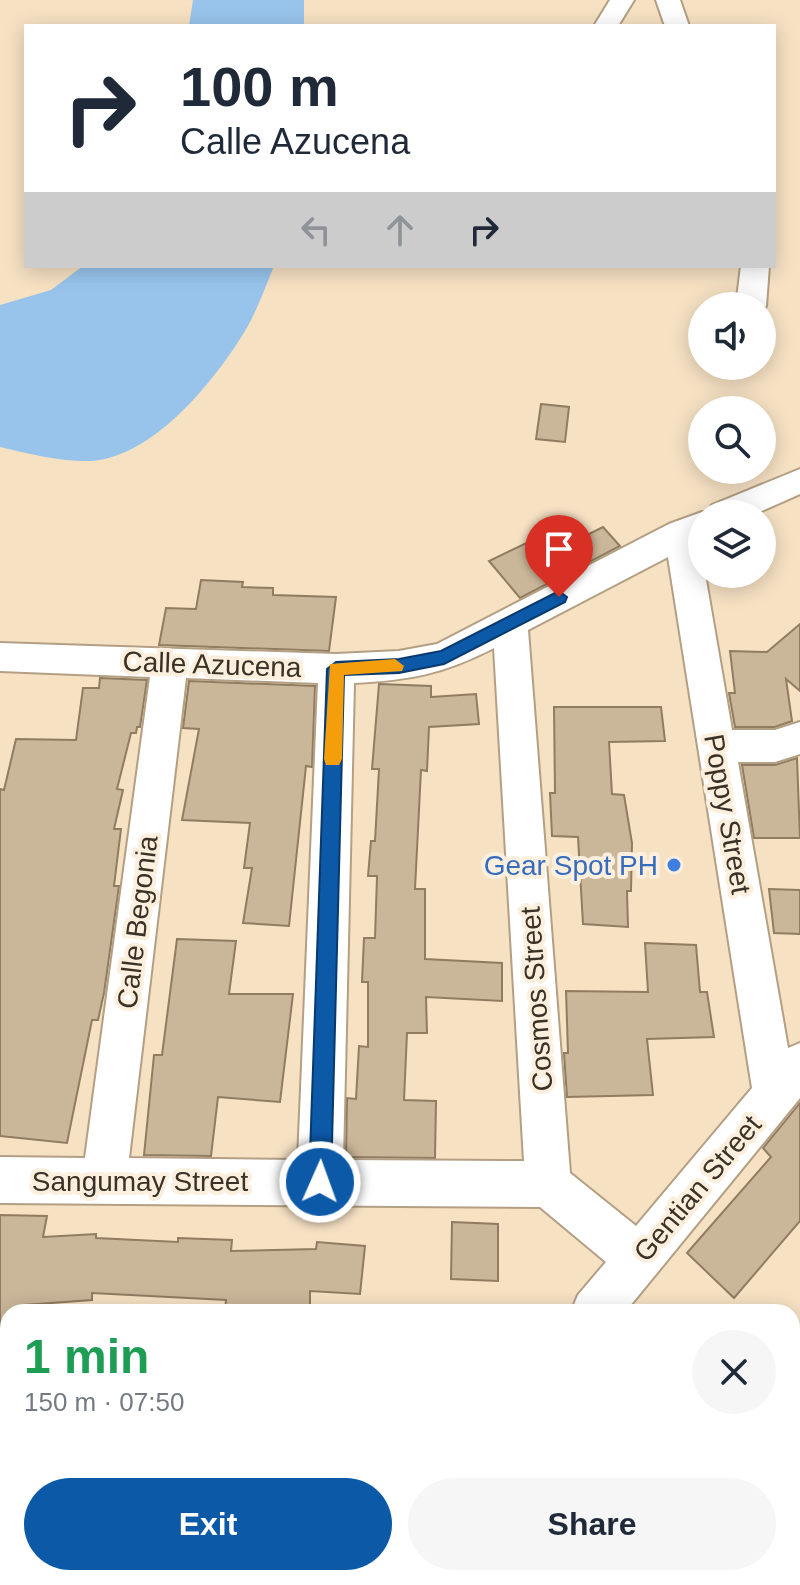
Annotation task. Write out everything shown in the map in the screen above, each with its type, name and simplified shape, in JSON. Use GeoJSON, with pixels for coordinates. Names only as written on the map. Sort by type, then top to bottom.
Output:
{"type":"FeatureCollection","features":[{"type":"Feature","properties":{"kind":"street"},"geometry":{"type":"LineString","coordinates":[[607,24],[622,0]]}},
{"type":"Feature","properties":{"kind":"street"},"geometry":{"type":"LineString","coordinates":[[668,0],[676,24]]}},
{"type":"Feature","properties":{"kind":"street"},"geometry":{"type":"LineString","coordinates":[[752,292],[755,268]]}},
{"type":"Feature","properties":{"kind":"street"},"geometry":{"type":"LineString","coordinates":[[756,500],[800,481]]}},
{"type":"Feature","properties":{"kind":"street","name":"Calle Azucena"},"geometry":{"type":"LineString","coordinates":[[2,666],[170,663],[336,669],[421,663],[444,657],[688,530]]}},
{"type":"Feature","properties":{"kind":"street","name":"Poppy Street"},"geometry":{"type":"LineString","coordinates":[[699,588],[716,746],[788,1080]]}},
{"type":"Feature","properties":{"kind":"street","name":"Cosmos Street"},"geometry":{"type":"LineString","coordinates":[[510,623],[548,1184]]}},
{"type":"Feature","properties":{"kind":"street","name":"Calle Begonia"},"geometry":{"type":"LineString","coordinates":[[104,1182],[170,663]]}},
{"type":"Feature","properties":{"kind":"street"},"geometry":{"type":"LineString","coordinates":[[320,1182],[336,669]]}},
{"type":"Feature","properties":{"kind":"street"},"geometry":{"type":"LineString","coordinates":[[716,746],[775,746],[790,744],[800,738]]}},
{"type":"Feature","properties":{"kind":"street","name":"Gentian Street"},"geometry":{"type":"LineString","coordinates":[[601,1304],[788,1080]]}},
{"type":"Feature","properties":{"kind":"street","name":"Sangumay Street"},"geometry":{"type":"LineString","coordinates":[[0,1180],[548,1184]]}},
{"type":"Feature","properties":{"kind":"street"},"geometry":{"type":"LineString","coordinates":[[548,1184],[638,1258]]}},
{"type":"Feature","properties":{"kind":"water"},"geometry":{"type":"Polygon","coordinates":[[[193,0],[304,0],[304,24],[189,24],[193,0]]]}},
{"type":"Feature","properties":{"kind":"water"},"geometry":{"type":"Polygon","coordinates":[[[80,268],[273,268],[240,339],[196,397],[157,433],[136,447],[114,457],[91,461],[56,459],[0,447],[0,305],[51,290],[80,268]]]}},
{"type":"Feature","properties":{"kind":"building"},"geometry":{"type":"Polygon","coordinates":[[[541,404],[569,407],[565,442],[536,439],[541,404]]]}},
{"type":"Feature","properties":{"kind":"building"},"geometry":{"type":"Polygon","coordinates":[[[560,527],[573,542],[603,527],[620,546],[520,598],[489,561],[560,527]]]}},
{"type":"Feature","properties":{"kind":"building"},"geometry":{"type":"Polygon","coordinates":[[[201,580],[243,582],[242,587],[273,588],[273,595],[336,597],[329,651],[159,645],[166,608],[196,609],[201,580]]]}},
{"type":"Feature","properties":{"kind":"building"},"geometry":{"type":"Polygon","coordinates":[[[800,624],[800,691],[786,679],[792,721],[775,727],[735,727],[729,693],[735,693],[730,651],[767,652],[800,624]]]}},
{"type":"Feature","properties":{"kind":"building"},"geometry":{"type":"Polygon","coordinates":[[[100,678],[147,680],[140,727],[137,727],[136,733],[131,733],[117,789],[123,790],[114,829],[121,829],[114,886],[119,886],[104,993],[98,1020],[92,1020],[67,1143],[0,1136],[0,789],[4,790],[16,739],[76,740],[83,688],[99,688],[100,678]]]}},
{"type":"Feature","properties":{"kind":"building"},"geometry":{"type":"Polygon","coordinates":[[[189,681],[315,686],[312,767],[306,766],[289,926],[243,923],[252,868],[244,868],[250,823],[182,820],[199,729],[183,728],[189,681]]]}},
{"type":"Feature","properties":{"kind":"building"},"geometry":{"type":"Polygon","coordinates":[[[379,684],[431,686],[431,697],[476,694],[479,724],[429,727],[427,771],[421,770],[415,889],[425,889],[425,959],[502,963],[502,1001],[426,997],[427,1033],[407,1033],[404,1100],[436,1101],[435,1158],[346,1157],[347,1098],[356,1099],[359,1046],[368,1047],[368,982],[362,982],[364,938],[375,938],[377,876],[368,876],[371,841],[375,841],[379,769],[372,769],[379,684]]]}},
{"type":"Feature","properties":{"kind":"building"},"geometry":{"type":"Polygon","coordinates":[[[554,707],[661,707],[665,741],[609,742],[612,794],[624,795],[632,843],[631,891],[627,891],[628,927],[583,924],[578,837],[552,836],[550,793],[555,793],[554,707]]]}},
{"type":"Feature","properties":{"kind":"building"},"geometry":{"type":"Polygon","coordinates":[[[797,758],[800,838],[754,838],[742,765],[775,765],[797,758]]]}},
{"type":"Feature","properties":{"kind":"building"},"geometry":{"type":"Polygon","coordinates":[[[769,889],[800,890],[800,934],[774,933],[769,889]]]}},
{"type":"Feature","properties":{"kind":"building"},"geometry":{"type":"Polygon","coordinates":[[[177,939],[236,941],[229,994],[293,994],[280,1102],[218,1097],[211,1156],[144,1155],[154,1055],[162,1055],[177,939]]]}},
{"type":"Feature","properties":{"kind":"building"},"geometry":{"type":"Polygon","coordinates":[[[645,943],[696,945],[700,992],[707,992],[714,1037],[647,1039],[653,1095],[567,1097],[564,1053],[568,1053],[566,991],[648,992],[645,943]]]}},
{"type":"Feature","properties":{"kind":"building"},"geometry":{"type":"Polygon","coordinates":[[[800,1103],[800,1221],[734,1298],[687,1253],[771,1157],[763,1148],[800,1103]]]}},
{"type":"Feature","properties":{"kind":"building"},"geometry":{"type":"Polygon","coordinates":[[[0,1215],[47,1216],[43,1237],[96,1234],[96,1238],[178,1242],[178,1238],[232,1240],[231,1251],[316,1249],[317,1242],[365,1246],[360,1294],[310,1291],[310,1304],[226,1304],[226,1300],[92,1293],[92,1300],[0,1304],[0,1215]]]}},
{"type":"Feature","properties":{"kind":"building"},"geometry":{"type":"Polygon","coordinates":[[[452,1222],[498,1224],[498,1281],[451,1279],[452,1222]]]}},
{"type":"Feature","properties":{"kind":"slow traffic"},"geometry":{"type":"LineString","coordinates":[[333,759],[336,669],[395,666]]}},
{"type":"Feature","properties":{"kind":"place","name":"Gear Spot PH"},"geometry":{"type":"Point","coordinates":[674,865]}},
{"type":"Feature","properties":{"kind":"route"},"geometry":{"type":"LineString","coordinates":[[320,1182],[336,669],[399,666],[444,657],[559,597]]}}]}
